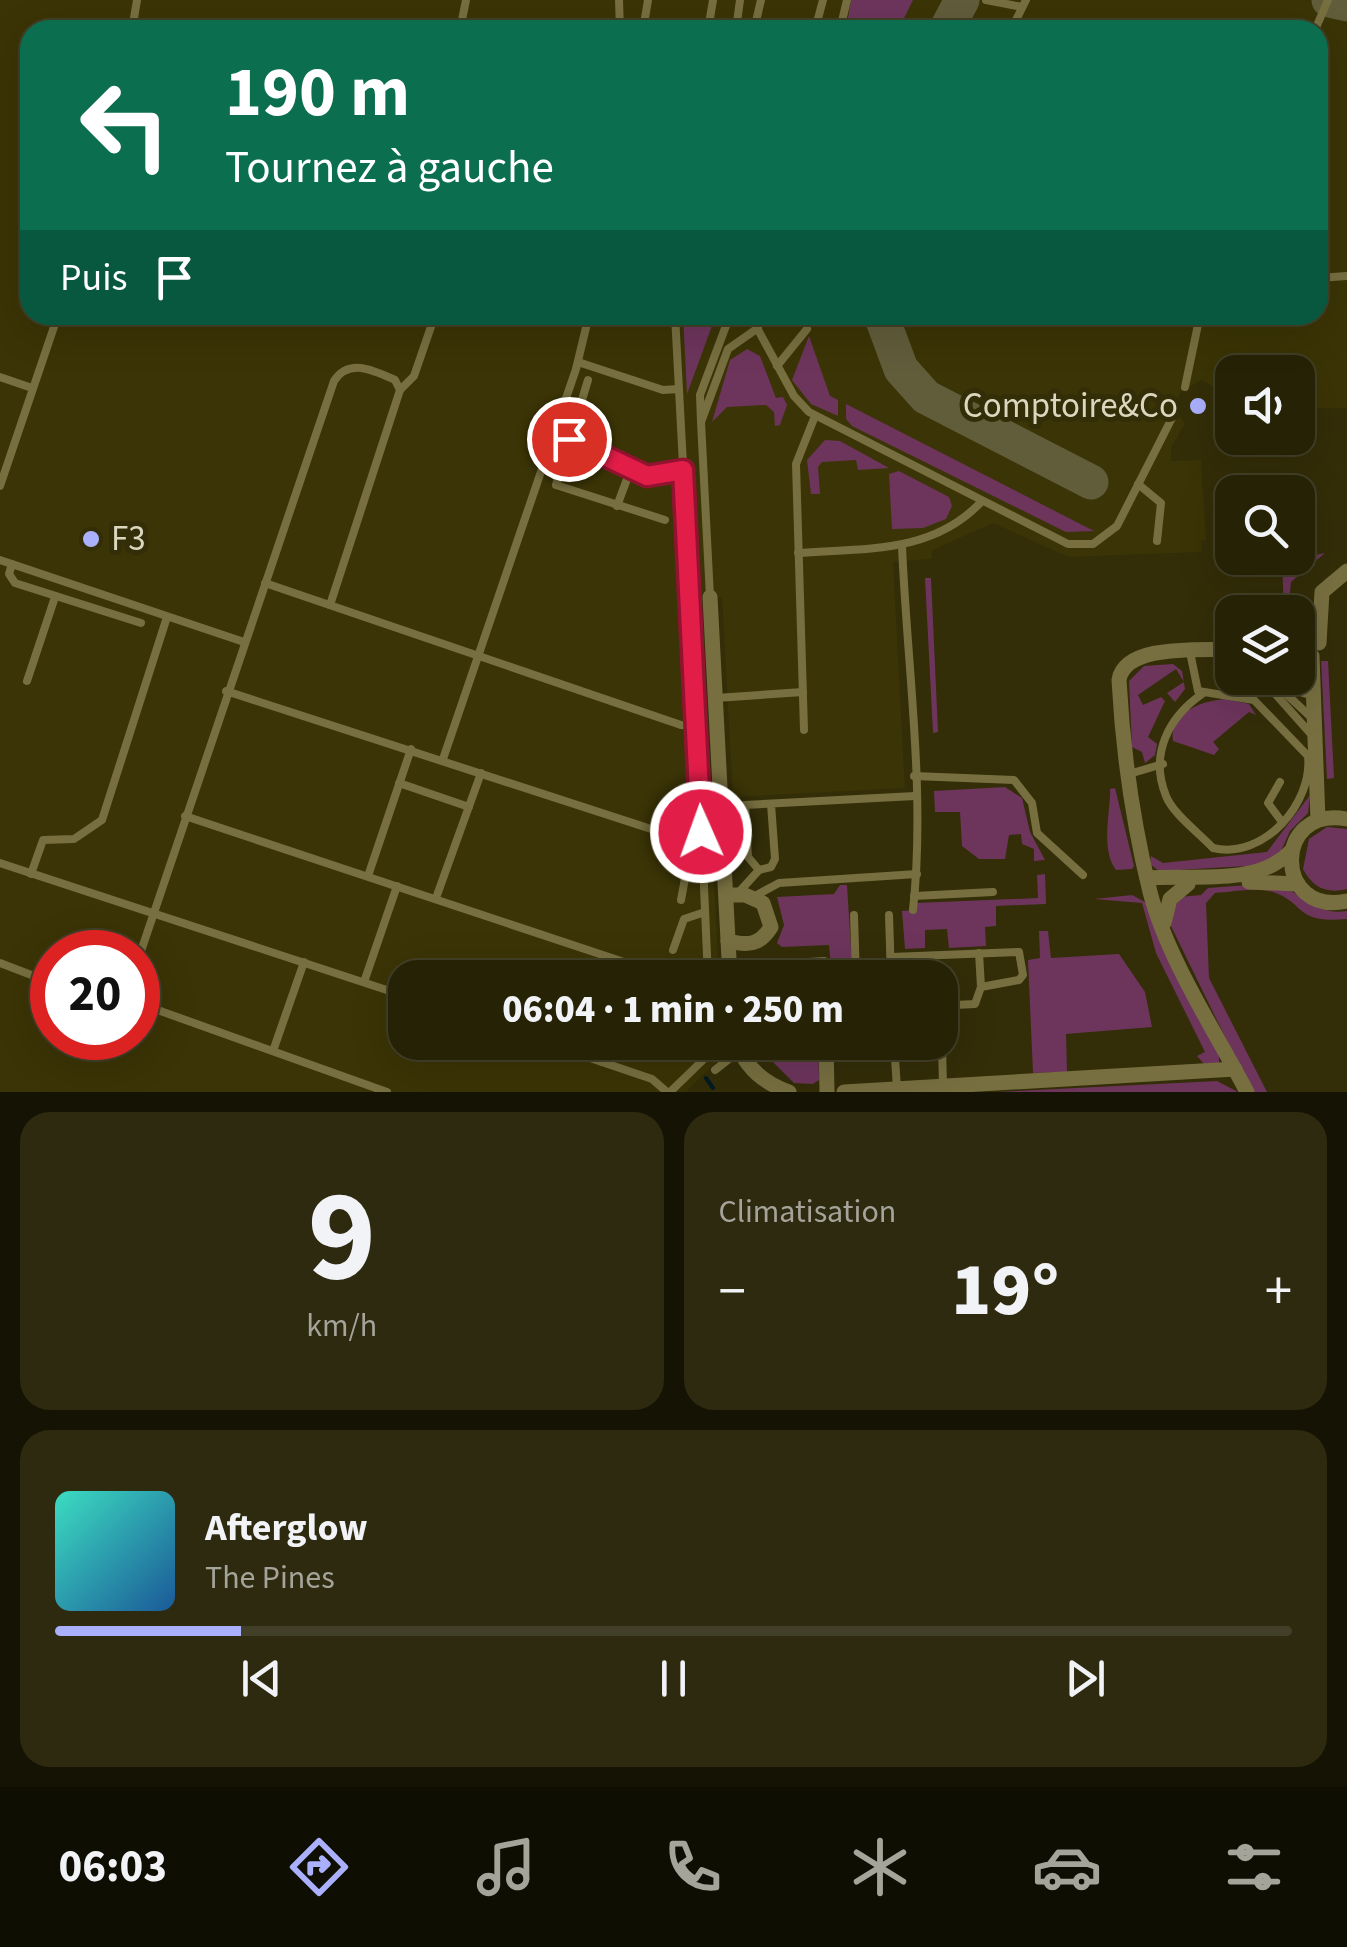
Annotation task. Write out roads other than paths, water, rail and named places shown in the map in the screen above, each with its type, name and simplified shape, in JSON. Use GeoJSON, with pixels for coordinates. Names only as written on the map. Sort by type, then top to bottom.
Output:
{"type":"FeatureCollection","features":[{"type":"Feature","properties":{"kind":"street"},"geometry":{"type":"LineString","coordinates":[[1319,643],[1322,592],[1347,571]]}},
{"type":"Feature","properties":{"kind":"street"},"geometry":{"type":"LineString","coordinates":[[710,597],[722,807],[739,895],[728,940],[729,960]]}},
{"type":"Feature","properties":{"kind":"street"},"geometry":{"type":"LineString","coordinates":[[1215,651],[1138,655],[1124,666],[1119,680],[1124,775],[1148,882],[1165,932],[1247,1092]]}},
{"type":"Feature","properties":{"kind":"street"},"geometry":{"type":"LineString","coordinates":[[1315,695],[1318,820]]}},
{"type":"Feature","properties":{"kind":"street"},"geometry":{"type":"LineString","coordinates":[[1347,819],[1318,820],[1296,838],[1291,851],[1291,866],[1298,884],[1315,900],[1347,901]]}},
{"type":"Feature","properties":{"kind":"street"},"geometry":{"type":"LineString","coordinates":[[1148,882],[1255,873],[1276,866],[1291,851]]}},
{"type":"Feature","properties":{"kind":"street"},"geometry":{"type":"LineString","coordinates":[[1148,882],[1298,884]]}},
{"type":"Feature","properties":{"kind":"street"},"geometry":{"type":"LineString","coordinates":[[1165,932],[1166,908],[1188,884]]}},
{"type":"Feature","properties":{"kind":"street"},"geometry":{"type":"LineString","coordinates":[[728,940],[753,944],[764,938],[771,926],[770,914],[739,895]]}},
{"type":"Feature","properties":{"kind":"street"},"geometry":{"type":"LineString","coordinates":[[748,1060],[759,1076],[789,1092]]}},
{"type":"Feature","properties":{"kind":"street"},"geometry":{"type":"LineString","coordinates":[[826,1060],[827,1092]]}},
{"type":"Feature","properties":{"kind":"street"},"geometry":{"type":"LineString","coordinates":[[844,1092],[1235,1069]]}},
{"type":"Feature","properties":{"kind":"lane"},"geometry":{"type":"LineString","coordinates":[[986,0],[1024,4]]}},
{"type":"Feature","properties":{"kind":"lane"},"geometry":{"type":"LineString","coordinates":[[0,486],[54,325]]}},
{"type":"Feature","properties":{"kind":"lane"},"geometry":{"type":"LineString","coordinates":[[330,605],[400,390],[414,376],[432,325]]}},
{"type":"Feature","properties":{"kind":"lane"},"geometry":{"type":"LineString","coordinates":[[443,760],[578,362],[587,325]]}},
{"type":"Feature","properties":{"kind":"lane"},"geometry":{"type":"LineString","coordinates":[[675,325],[697,726],[697,841],[707,960]]}},
{"type":"Feature","properties":{"kind":"lane"},"geometry":{"type":"LineString","coordinates":[[710,597],[700,395],[726,325]]}},
{"type":"Feature","properties":{"kind":"lane"},"geometry":{"type":"LineString","coordinates":[[756,325],[801,406],[815,416],[1056,539],[1080,546],[1107,537],[1174,412]]}},
{"type":"Feature","properties":{"kind":"lane"},"geometry":{"type":"LineString","coordinates":[[1186,387],[1198,325]]}},
{"type":"Feature","properties":{"kind":"lane"},"geometry":{"type":"LineString","coordinates":[[701,422],[728,349],[758,328]]}},
{"type":"Feature","properties":{"kind":"lane"},"geometry":{"type":"LineString","coordinates":[[777,366],[807,329]]}},
{"type":"Feature","properties":{"kind":"lane"},"geometry":{"type":"LineString","coordinates":[[578,362],[662,390],[678,389]]}},
{"type":"Feature","properties":{"kind":"lane"},"geometry":{"type":"LineString","coordinates":[[148,930],[336,376],[348,368],[359,367],[395,380],[400,390]]}},
{"type":"Feature","properties":{"kind":"lane"},"geometry":{"type":"LineString","coordinates":[[0,377],[32,388]]}},
{"type":"Feature","properties":{"kind":"lane"},"geometry":{"type":"LineString","coordinates":[[588,380],[556,484],[665,520]]}},
{"type":"Feature","properties":{"kind":"lane"},"geometry":{"type":"LineString","coordinates":[[804,730],[796,464],[815,416]]}},
{"type":"Feature","properties":{"kind":"lane"},"geometry":{"type":"LineString","coordinates":[[554,434],[630,471],[652,476],[683,470]]}},
{"type":"Feature","properties":{"kind":"lane"},"geometry":{"type":"LineString","coordinates":[[618,506],[630,471]]}},
{"type":"Feature","properties":{"kind":"lane"},"geometry":{"type":"LineString","coordinates":[[1138,484],[1161,502],[1157,541]]}},
{"type":"Feature","properties":{"kind":"lane"},"geometry":{"type":"LineString","coordinates":[[798,553],[902,546],[944,532],[982,501]]}},
{"type":"Feature","properties":{"kind":"lane"},"geometry":{"type":"LineString","coordinates":[[902,546],[915,796],[917,874],[912,910]]}},
{"type":"Feature","properties":{"kind":"lane"},"geometry":{"type":"LineString","coordinates":[[0,560],[244,642]]}},
{"type":"Feature","properties":{"kind":"lane"},"geometry":{"type":"LineString","coordinates":[[12,564],[12,580],[56,598],[72,598],[141,622]]}},
{"type":"Feature","properties":{"kind":"lane"},"geometry":{"type":"LineString","coordinates":[[265,583],[681,725],[697,726]]}},
{"type":"Feature","properties":{"kind":"lane"},"geometry":{"type":"LineString","coordinates":[[26,681],[56,598]]}},
{"type":"Feature","properties":{"kind":"lane"},"geometry":{"type":"LineString","coordinates":[[31,874],[43,840],[74,840],[102,820],[166,617]]}},
{"type":"Feature","properties":{"kind":"lane"},"geometry":{"type":"LineString","coordinates":[[1190,652],[1194,686],[1202,694],[1241,696],[1269,712],[1309,760],[1306,788],[1268,838],[1224,850],[1214,848],[1167,798],[1162,764],[1172,719],[1202,694]]}},
{"type":"Feature","properties":{"kind":"lane"},"geometry":{"type":"LineString","coordinates":[[226,692],[697,841]]}},
{"type":"Feature","properties":{"kind":"lane"},"geometry":{"type":"LineString","coordinates":[[716,698],[803,692]]}},
{"type":"Feature","properties":{"kind":"lane"},"geometry":{"type":"LineString","coordinates":[[1276,695],[1317,740]]}},
{"type":"Feature","properties":{"kind":"lane"},"geometry":{"type":"LineString","coordinates":[[1288,695],[1316,723]]}},
{"type":"Feature","properties":{"kind":"lane"},"geometry":{"type":"LineString","coordinates":[[368,876],[411,749]]}},
{"type":"Feature","properties":{"kind":"lane"},"geometry":{"type":"LineString","coordinates":[[1124,775],[1162,764]]}},
{"type":"Feature","properties":{"kind":"lane"},"geometry":{"type":"LineString","coordinates":[[436,898],[481,773]]}},
{"type":"Feature","properties":{"kind":"lane"},"geometry":{"type":"LineString","coordinates":[[914,776],[1014,780],[1032,802],[1037,833],[1083,875]]}},
{"type":"Feature","properties":{"kind":"lane"},"geometry":{"type":"LineString","coordinates":[[1280,782],[1268,803],[1282,822]]}},
{"type":"Feature","properties":{"kind":"lane"},"geometry":{"type":"LineString","coordinates":[[399,783],[469,807]]}},
{"type":"Feature","properties":{"kind":"lane"},"geometry":{"type":"LineString","coordinates":[[722,807],[915,796]]}},
{"type":"Feature","properties":{"kind":"lane"},"geometry":{"type":"LineString","coordinates":[[739,895],[759,870],[770,867],[775,860],[771,804]]}},
{"type":"Feature","properties":{"kind":"lane"},"geometry":{"type":"LineString","coordinates":[[745,806],[748,857],[759,870]]}},
{"type":"Feature","properties":{"kind":"lane"},"geometry":{"type":"LineString","coordinates":[[186,816],[618,960]]}},
{"type":"Feature","properties":{"kind":"lane"},"geometry":{"type":"LineString","coordinates":[[680,900],[697,841]]}},
{"type":"Feature","properties":{"kind":"lane"},"geometry":{"type":"LineString","coordinates":[[0,863],[388,990]]}},
{"type":"Feature","properties":{"kind":"lane"},"geometry":{"type":"LineString","coordinates":[[739,895],[779,883],[917,874]]}},
{"type":"Feature","properties":{"kind":"lane"},"geometry":{"type":"LineString","coordinates":[[364,982],[397,886]]}},
{"type":"Feature","properties":{"kind":"lane"},"geometry":{"type":"LineString","coordinates":[[914,896],[993,892]]}},
{"type":"Feature","properties":{"kind":"lane"},"geometry":{"type":"LineString","coordinates":[[672,950],[684,919],[705,912]]}},
{"type":"Feature","properties":{"kind":"lane"},"geometry":{"type":"LineString","coordinates":[[854,915],[855,960]]}},
{"type":"Feature","properties":{"kind":"lane"},"geometry":{"type":"LineString","coordinates":[[889,916],[891,960]]}},
{"type":"Feature","properties":{"kind":"lane"},"geometry":{"type":"LineString","coordinates":[[891,956],[1019,952],[1023,975],[1019,980],[981,987]]}},
{"type":"Feature","properties":{"kind":"lane"},"geometry":{"type":"LineString","coordinates":[[958,1005],[975,1004],[981,987],[979,953]]}},
{"type":"Feature","properties":{"kind":"lane"},"geometry":{"type":"LineString","coordinates":[[0,962],[30,974]]}},
{"type":"Feature","properties":{"kind":"lane"},"geometry":{"type":"LineString","coordinates":[[273,1052],[304,962]]}},
{"type":"Feature","properties":{"kind":"lane"},"geometry":{"type":"LineString","coordinates":[[160,1011],[387,1092]]}},
{"type":"Feature","properties":{"kind":"lane"},"geometry":{"type":"LineString","coordinates":[[596,1060],[652,1079],[669,1092],[703,1060]]}},
{"type":"Feature","properties":{"kind":"lane"},"geometry":{"type":"LineString","coordinates":[[715,1070],[725,1060]]}},
{"type":"Feature","properties":{"kind":"lane"},"geometry":{"type":"LineString","coordinates":[[895,1060],[897,1089]]}},
{"type":"Feature","properties":{"kind":"lane"},"geometry":{"type":"LineString","coordinates":[[941,1060],[942,1086]]}},
{"type":"Feature","properties":{"kind":"waterway"},"geometry":{"type":"LineString","coordinates":[[706,1078],[713,1088]]}},
{"type":"Feature","properties":{"kind":"place","name":"Comptoire&Co"},"geometry":{"type":"Point","coordinates":[1198,406]}},
{"type":"Feature","properties":{"kind":"place","name":"F3"},"geometry":{"type":"Point","coordinates":[91,539]}}]}
